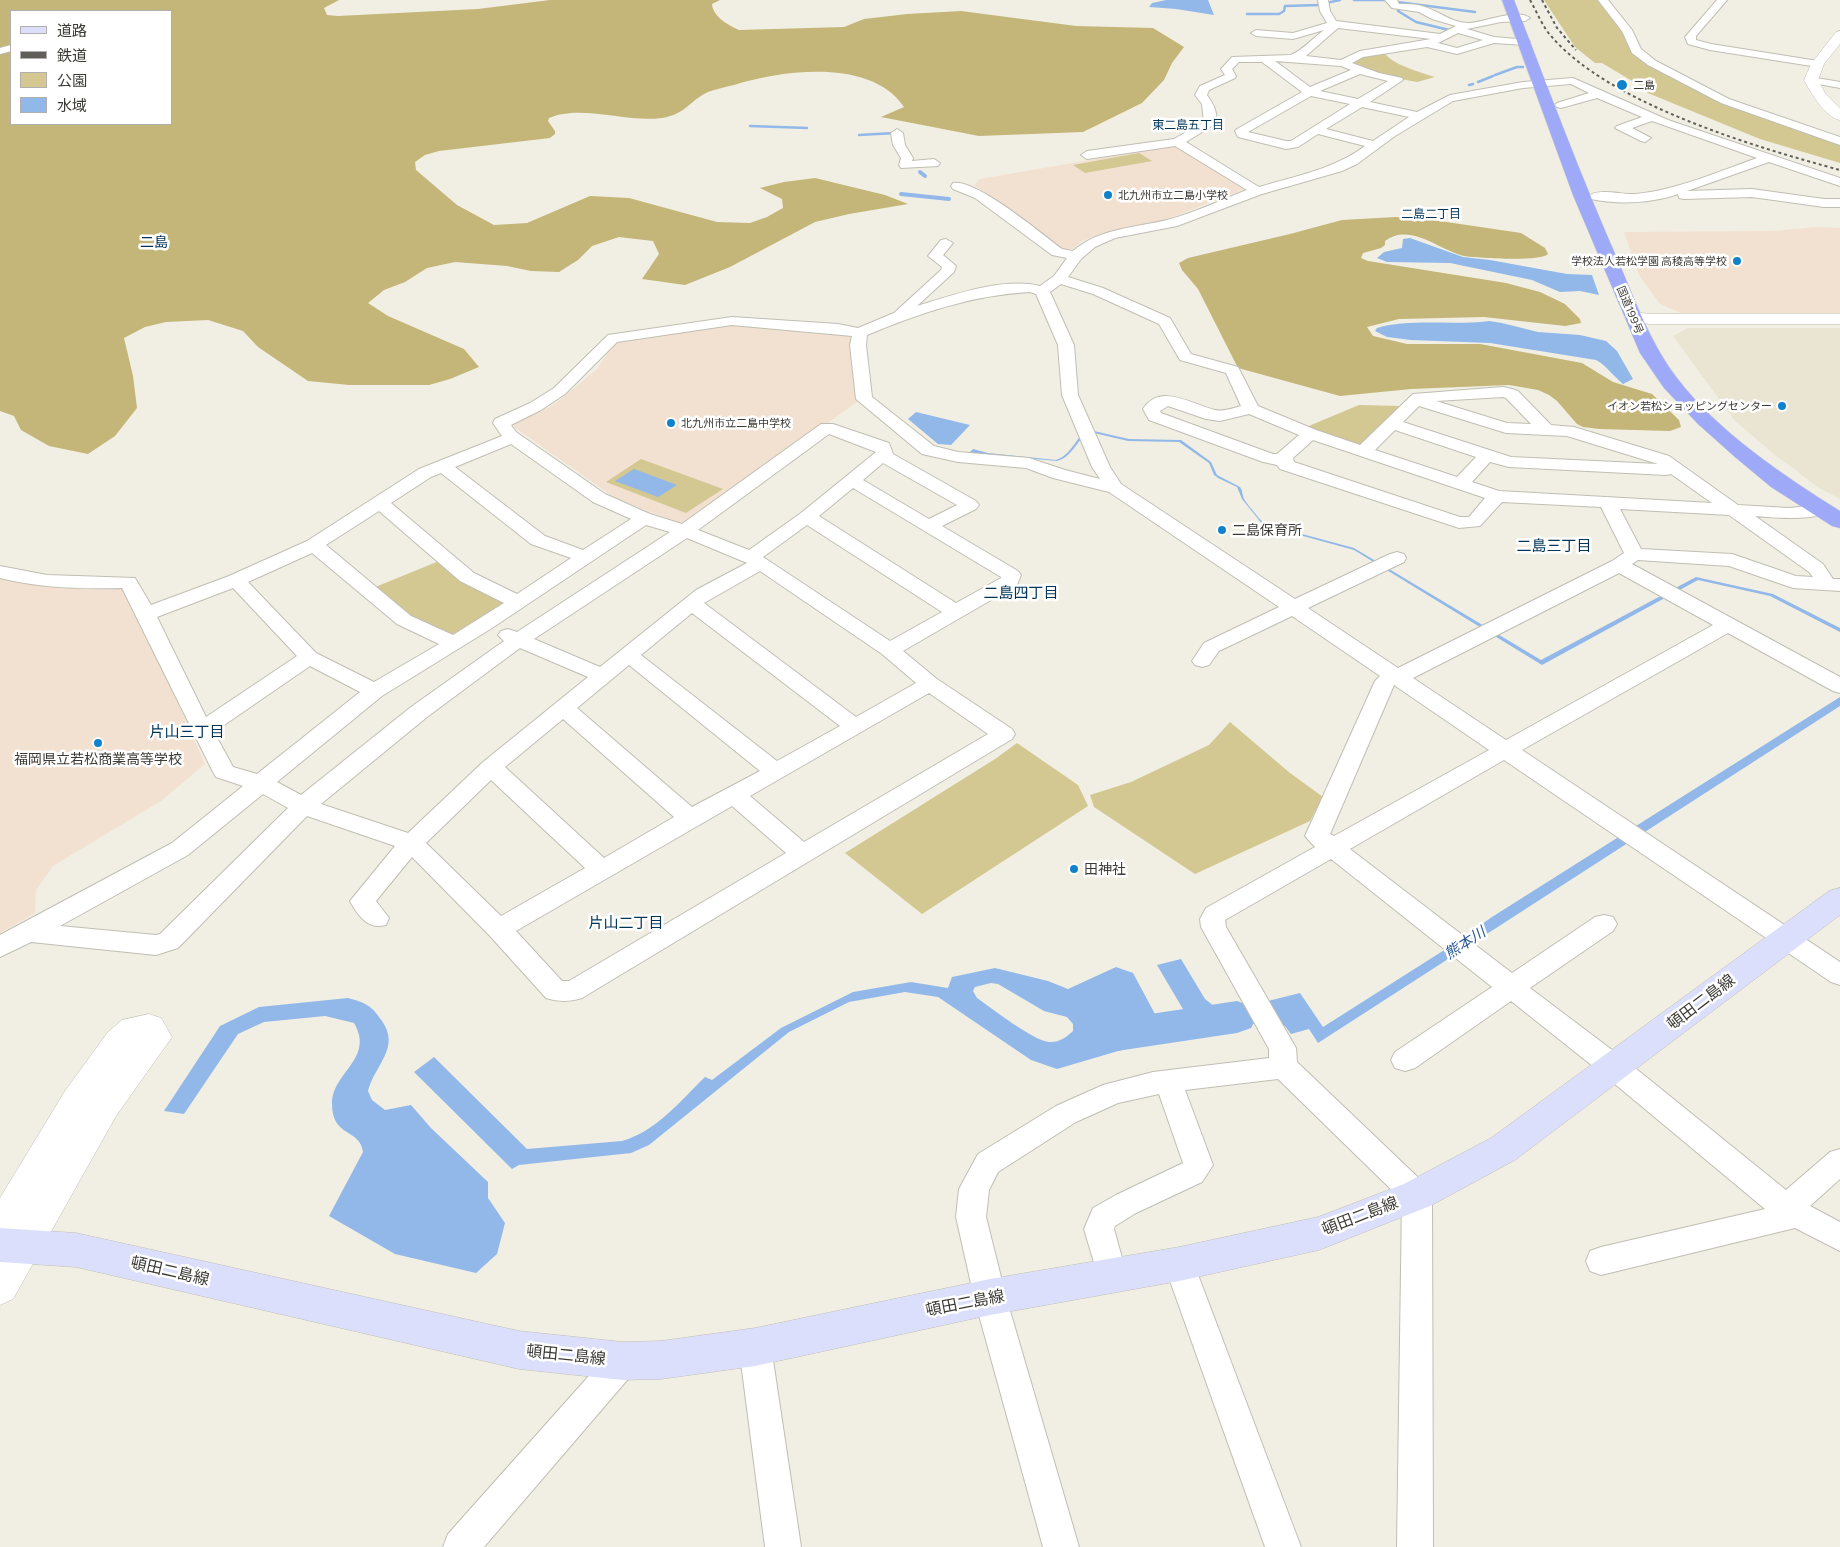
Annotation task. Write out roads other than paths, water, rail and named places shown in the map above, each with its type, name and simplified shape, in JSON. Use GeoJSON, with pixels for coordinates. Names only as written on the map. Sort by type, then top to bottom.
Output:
{"type":"FeatureCollection","features":[{"type":"Feature","properties":{"kind":"highway","name":"国道199号"},"geometry":{"type":"LineString","coordinates":[[1508,0],[1521,18],[1546,83],[1581,195],[1641,318],[1689,384],[1720,421],[1756,453],[1840,509]]}},
{"type":"Feature","properties":{"kind":"highway","name":"国道199号"},"geometry":{"type":"LineString","coordinates":[[1517,0],[1525,42],[1546,83],[1561,105],[1641,318],[1649,352],[1671,384],[1705,420],[1742,453],[1779,482],[1820,510],[1840,521]]}},
{"type":"Feature","properties":{"kind":"main road","name":"頓田二島線"},"geometry":{"type":"LineString","coordinates":[[8,1241],[76,1250],[519,1350],[623,1361],[661,1360],[755,1347],[990,1297],[1178,1264],[1319,1232],[1417,1195],[1503,1149],[1840,899]]}},
{"type":"Feature","properties":{"kind":"street"},"geometry":{"type":"LineString","coordinates":[[1292,58],[1302,54],[1314,42],[1331,32],[1333,24],[1324,11],[1323,0]]}},
{"type":"Feature","properties":{"kind":"street"},"geometry":{"type":"LineString","coordinates":[[1390,0],[1394,2],[1395,6],[1421,9],[1434,17],[1468,26]]}},
{"type":"Feature","properties":{"kind":"street"},"geometry":{"type":"LineString","coordinates":[[1603,0],[1627,30],[1636,51],[1652,63],[1725,101],[1840,142]]}},
{"type":"Feature","properties":{"kind":"street"},"geometry":{"type":"LineString","coordinates":[[1722,0],[1692,34],[1690,38],[1692,42],[1710,47],[1818,64]]}},
{"type":"Feature","properties":{"kind":"street"},"geometry":{"type":"LineString","coordinates":[[1343,63],[1360,54],[1428,44],[1456,29],[1501,19],[1521,18]]}},
{"type":"Feature","properties":{"kind":"street"},"geometry":{"type":"LineString","coordinates":[[1256,33],[1293,36],[1333,24],[1443,37]]}},
{"type":"Feature","properties":{"kind":"street"},"geometry":{"type":"LineString","coordinates":[[1456,29],[1491,40],[1525,42]]}},
{"type":"Feature","properties":{"kind":"street"},"geometry":{"type":"LineString","coordinates":[[1428,44],[1457,51],[1491,40]]}},
{"type":"Feature","properties":{"kind":"street"},"geometry":{"type":"LineString","coordinates":[[1811,80],[1818,64],[1838,42]]}},
{"type":"Feature","properties":{"kind":"street"},"geometry":{"type":"LineString","coordinates":[[1264,58],[1309,92],[1418,116]]}},
{"type":"Feature","properties":{"kind":"street"},"geometry":{"type":"LineString","coordinates":[[1087,156],[1177,142],[1209,124],[1211,120],[1208,104],[1201,95],[1204,88],[1232,76],[1226,69],[1236,59],[1292,58],[1343,63],[1359,70],[1398,80],[1294,144],[1286,145],[1242,134],[1241,131],[1309,92],[1359,70]]}},
{"type":"Feature","properties":{"kind":"street"},"geometry":{"type":"LineString","coordinates":[[1811,80],[1840,85]]}},
{"type":"Feature","properties":{"kind":"street"},"geometry":{"type":"LineString","coordinates":[[1811,80],[1819,95],[1840,116]]}},
{"type":"Feature","properties":{"kind":"street"},"geometry":{"type":"LineString","coordinates":[[0,572],[18,577],[93,583],[128,582],[146,614],[224,772],[260,783],[303,806],[412,842],[499,930],[555,992],[573,991],[1004,734],[930,684],[889,650],[756,560],[685,530],[644,518],[599,498],[510,436],[501,423],[538,406],[568,385],[605,343],[613,338],[732,321],[838,329],[860,333],[898,317],[961,297],[997,290],[1030,288],[1042,291],[1059,279],[1076,256],[1090,244],[1111,236],[1172,223],[1257,191],[1338,168],[1353,161],[1418,116],[1450,98],[1546,83],[1573,81],[1652,117],[1840,182]]}},
{"type":"Feature","properties":{"kind":"street"},"geometry":{"type":"LineString","coordinates":[[1561,105],[1599,94]]}},
{"type":"Feature","properties":{"kind":"street"},"geometry":{"type":"LineString","coordinates":[[1645,138],[1621,128],[1652,117]]}},
{"type":"Feature","properties":{"kind":"street"},"geometry":{"type":"LineString","coordinates":[[1316,130],[1375,145]]}},
{"type":"Feature","properties":{"kind":"street"},"geometry":{"type":"LineString","coordinates":[[897,133],[899,145],[907,158],[905,165],[934,163]]}},
{"type":"Feature","properties":{"kind":"street"},"geometry":{"type":"LineString","coordinates":[[1177,142],[1257,191]]}},
{"type":"Feature","properties":{"kind":"street"},"geometry":{"type":"LineString","coordinates":[[1666,194],[1770,158]]}},
{"type":"Feature","properties":{"kind":"street"},"geometry":{"type":"LineString","coordinates":[[957,186],[980,194],[1057,252],[1076,256]]}},
{"type":"Feature","properties":{"kind":"street"},"geometry":{"type":"LineString","coordinates":[[1596,196],[1639,198],[1666,194],[1752,193],[1824,203],[1840,203]]}},
{"type":"Feature","properties":{"kind":"street"},"geometry":{"type":"LineString","coordinates":[[898,317],[904,309],[947,272],[949,266],[935,256],[946,243]]}},
{"type":"Feature","properties":{"kind":"street"},"geometry":{"type":"LineString","coordinates":[[1059,279],[1098,291],[1165,321],[1174,340],[1186,356],[1232,370],[1251,409]]}},
{"type":"Feature","properties":{"kind":"street"},"geometry":{"type":"LineString","coordinates":[[1042,291],[1066,345],[1070,395],[1101,467],[1114,488]]}},
{"type":"Feature","properties":{"kind":"street"},"geometry":{"type":"LineString","coordinates":[[1641,318],[1840,320]]}},
{"type":"Feature","properties":{"kind":"street"},"geometry":{"type":"LineString","coordinates":[[860,333],[858,345],[864,399],[928,450],[958,457],[1029,463],[1059,474],[1114,488],[1504,752],[1840,975]]}},
{"type":"Feature","properties":{"kind":"street"},"geometry":{"type":"LineString","coordinates":[[1363,452],[1419,397],[1503,392],[1512,394],[1546,430]]}},
{"type":"Feature","properties":{"kind":"street"},"geometry":{"type":"LineString","coordinates":[[1416,400],[1506,428],[1568,431],[1663,460],[1816,568],[1834,585]]}},
{"type":"Feature","properties":{"kind":"street"},"geometry":{"type":"LineString","coordinates":[[1285,460],[1269,458],[1155,416],[1151,409],[1165,401],[1173,401],[1220,416],[1251,409],[1310,434],[1497,496],[1789,513],[1820,510]]}},
{"type":"Feature","properties":{"kind":"street"},"geometry":{"type":"LineString","coordinates":[[1392,424],[1509,462],[1677,470]]}},
{"type":"Feature","properties":{"kind":"street"},"geometry":{"type":"LineString","coordinates":[[28,932],[156,945],[169,941],[303,806],[419,712],[518,640],[685,530],[827,428],[882,447],[886,454],[756,560],[703,594],[630,656],[602,676],[492,767],[412,842],[362,901],[377,918]]}},
{"type":"Feature","properties":{"kind":"street"},"geometry":{"type":"LineString","coordinates":[[1310,434],[1284,457],[1286,465],[1459,523],[1474,522],[1497,496]]}},
{"type":"Feature","properties":{"kind":"street"},"geometry":{"type":"LineString","coordinates":[[146,614],[236,580],[314,545],[425,474],[442,465],[514,437]]}},
{"type":"Feature","properties":{"kind":"street"},"geometry":{"type":"LineString","coordinates":[[1460,484],[1487,455]]}},
{"type":"Feature","properties":{"kind":"street"},"geometry":{"type":"LineString","coordinates":[[882,456],[896,462],[970,505],[929,526]]}},
{"type":"Feature","properties":{"kind":"street"},"geometry":{"type":"LineString","coordinates":[[442,465],[538,540],[584,557]]}},
{"type":"Feature","properties":{"kind":"street"},"geometry":{"type":"LineString","coordinates":[[853,481],[1011,575],[1010,581],[889,650]]}},
{"type":"Feature","properties":{"kind":"street"},"geometry":{"type":"LineString","coordinates":[[380,503],[468,577],[516,601]]}},
{"type":"Feature","properties":{"kind":"street"},"geometry":{"type":"LineString","coordinates":[[1608,503],[1627,560],[1729,624],[1840,686]]}},
{"type":"Feature","properties":{"kind":"street"},"geometry":{"type":"LineString","coordinates":[[807,517],[956,612]]}},
{"type":"Feature","properties":{"kind":"street"},"geometry":{"type":"LineString","coordinates":[[0,947],[180,849],[375,692],[485,624],[516,601],[644,518]]}},
{"type":"Feature","properties":{"kind":"street"},"geometry":{"type":"LineString","coordinates":[[314,545],[404,620],[454,643]]}},
{"type":"Feature","properties":{"kind":"street"},"geometry":{"type":"LineString","coordinates":[[1202,661],[1211,647],[1397,558]]}},
{"type":"Feature","properties":{"kind":"street"},"geometry":{"type":"LineString","coordinates":[[1834,585],[1793,582],[1732,560],[1627,560],[1396,678],[1385,681],[1317,836],[1614,1067],[1792,1211],[1840,1237]]}},
{"type":"Feature","properties":{"kind":"street"},"geometry":{"type":"LineString","coordinates":[[236,580],[309,657],[375,692]]}},
{"type":"Feature","properties":{"kind":"street"},"geometry":{"type":"LineString","coordinates":[[692,603],[855,727]]}},
{"type":"Feature","properties":{"kind":"street"},"geometry":{"type":"LineString","coordinates":[[485,624],[602,676]]}},
{"type":"Feature","properties":{"kind":"street"},"geometry":{"type":"LineString","coordinates":[[1415,1547],[1417,1195],[1284,1067],[1282,1048],[1214,927],[1212,919],[1215,914],[1729,624]]}},
{"type":"Feature","properties":{"kind":"street"},"geometry":{"type":"LineString","coordinates":[[630,656],[776,772]]}},
{"type":"Feature","properties":{"kind":"street"},"geometry":{"type":"LineString","coordinates":[[203,729],[309,657]]}},
{"type":"Feature","properties":{"kind":"street"},"geometry":{"type":"LineString","coordinates":[[499,930],[690,818],[776,772],[930,684]]}},
{"type":"Feature","properties":{"kind":"street"},"geometry":{"type":"LineString","coordinates":[[564,708],[690,818]]}},
{"type":"Feature","properties":{"kind":"street"},"geometry":{"type":"LineString","coordinates":[[492,767],[602,870]]}},
{"type":"Feature","properties":{"kind":"street"},"geometry":{"type":"LineString","coordinates":[[734,795],[802,854]]}},
{"type":"Feature","properties":{"kind":"street"},"geometry":{"type":"LineString","coordinates":[[1404,1060],[1604,924]]}},
{"type":"Feature","properties":{"kind":"street"},"geometry":{"type":"LineString","coordinates":[[0,1287],[8,1241],[77,1101],[120,1041],[134,1029],[149,1027],[156,1037],[104,1106],[8,1241]]}},
{"type":"Feature","properties":{"kind":"street"},"geometry":{"type":"LineString","coordinates":[[1061,1547],[990,1297],[971,1218],[974,1189],[988,1163],[1024,1138],[1066,1114],[1113,1093],[1168,1081],[1284,1067]]}},
{"type":"Feature","properties":{"kind":"street"},"geometry":{"type":"LineString","coordinates":[[1112,1276],[1099,1229],[1104,1217],[1126,1204],[1192,1173],[1198,1165],[1168,1081]]}},
{"type":"Feature","properties":{"kind":"street"},"geometry":{"type":"LineString","coordinates":[[1601,1261],[1792,1211],[1840,1161]]}},
{"type":"Feature","properties":{"kind":"street"},"geometry":{"type":"LineString","coordinates":[[1178,1264],[1282,1547]]}},
{"type":"Feature","properties":{"kind":"street"},"geometry":{"type":"LineString","coordinates":[[755,1347],[783,1547]]}},
{"type":"Feature","properties":{"kind":"street"},"geometry":{"type":"LineString","coordinates":[[461,1547],[623,1361]]}},
{"type":"Feature","properties":{"kind":"water"},"geometry":{"type":"Polygon","coordinates":[[[1166,0],[1208,0],[1214,15],[1149,7],[1152,3],[1166,0]]]}},
{"type":"Feature","properties":{"kind":"water"},"geometry":{"type":"Polygon","coordinates":[[[1410,238],[1463,257],[1567,274],[1592,275],[1599,295],[1580,291],[1560,292],[1532,280],[1450,263],[1387,262],[1377,258],[1384,252],[1402,248],[1403,239],[1410,238]]]}},
{"type":"Feature","properties":{"kind":"water"},"geometry":{"type":"Polygon","coordinates":[[[1489,321],[1538,332],[1580,335],[1606,341],[1617,351],[1633,379],[1623,384],[1603,364],[1596,360],[1490,343],[1411,340],[1387,337],[1375,331],[1377,328],[1404,323],[1489,321]]]}},
{"type":"Feature","properties":{"kind":"water"},"geometry":{"type":"Polygon","coordinates":[[[916,412],[970,425],[951,445],[938,444],[908,419],[916,412]]]}},
{"type":"Feature","properties":{"kind":"water"},"geometry":{"type":"Polygon","coordinates":[[[1094,431],[1129,439],[1181,440],[1211,462],[1217,475],[1240,487],[1244,499],[1265,524],[1354,548],[1541,660],[1696,577],[1773,594],[1840,628],[1840,632],[1770,596],[1698,580],[1542,665],[1354,550],[1263,525],[1242,499],[1237,487],[1214,475],[1209,463],[1179,442],[1128,441],[1094,433],[1094,431]]]}},
{"type":"Feature","properties":{"kind":"water"},"geometry":{"type":"Polygon","coordinates":[[[1081,435],[1082,438],[1071,452],[1057,461],[969,453],[973,449],[988,453],[1056,460],[1067,453],[1081,435]]]}},
{"type":"Feature","properties":{"kind":"water"},"geometry":{"type":"Polygon","coordinates":[[[634,469],[677,485],[658,497],[615,481],[634,469]]]}},
{"type":"Feature","properties":{"kind":"water"},"geometry":{"type":"Polygon","coordinates":[[[1840,697],[1840,706],[1318,1043],[1309,1029],[1291,1034],[1285,1026],[1277,1028],[1272,1019],[1200,1038],[1157,965],[1181,959],[1205,999],[1224,1014],[1300,993],[1323,1027],[1449,947],[1492,917],[1840,697]]]}},
{"type":"Feature","properties":{"kind":"water"},"geometry":{"type":"Polygon","coordinates":[[[1116,967],[1133,973],[1163,1029],[1159,1039],[1057,1069],[1031,1060],[938,997],[905,992],[849,1002],[789,1032],[649,1145],[631,1153],[519,1165],[512,1169],[414,1072],[434,1057],[527,1149],[622,1141],[657,1123],[705,1077],[712,1080],[781,1028],[853,992],[911,982],[948,988],[952,977],[995,968],[1048,981],[1068,989],[1116,967]],[[991,983],[975,987],[973,991],[977,998],[1002,1016],[1042,1040],[1056,1042],[1073,1031],[1073,1024],[1067,1017],[1044,1011],[998,984],[991,983]]]}},
{"type":"Feature","properties":{"kind":"water"},"geometry":{"type":"Polygon","coordinates":[[[348,998],[364,1003],[375,1011],[387,1031],[388,1048],[368,1091],[372,1100],[385,1110],[411,1105],[431,1128],[488,1182],[488,1198],[505,1223],[497,1254],[476,1273],[395,1254],[329,1216],[363,1152],[361,1144],[357,1139],[341,1128],[336,1122],[332,1104],[338,1083],[351,1065],[359,1046],[359,1036],[354,1023],[325,1016],[264,1022],[238,1034],[184,1114],[164,1111],[220,1026],[259,1007],[348,998]]]}},
{"type":"Feature","properties":{"kind":"waterway"},"geometry":{"type":"LineString","coordinates":[[1326,3],[1340,0]]}},
{"type":"Feature","properties":{"kind":"waterway"},"geometry":{"type":"LineString","coordinates":[[1354,0],[1387,0]]}},
{"type":"Feature","properties":{"kind":"waterway"},"geometry":{"type":"LineString","coordinates":[[1397,2],[1475,12]]}},
{"type":"Feature","properties":{"kind":"waterway"},"geometry":{"type":"LineString","coordinates":[[1247,14],[1279,14],[1284,11],[1285,6],[1320,5]]}},
{"type":"Feature","properties":{"kind":"waterway"},"geometry":{"type":"LineString","coordinates":[[1400,8],[1398,11],[1416,22],[1449,30]]}},
{"type":"Feature","properties":{"kind":"waterway"},"geometry":{"type":"LineString","coordinates":[[1495,75],[1517,67],[1523,67]]}},
{"type":"Feature","properties":{"kind":"waterway"},"geometry":{"type":"LineString","coordinates":[[1478,82],[1493,76]]}},
{"type":"Feature","properties":{"kind":"waterway"},"geometry":{"type":"LineString","coordinates":[[1469,85],[1473,84]]}},
{"type":"Feature","properties":{"kind":"waterway"},"geometry":{"type":"LineString","coordinates":[[750,126],[807,128]]}},
{"type":"Feature","properties":{"kind":"waterway"},"geometry":{"type":"LineString","coordinates":[[859,135],[895,133]]}},
{"type":"Feature","properties":{"kind":"waterway"},"geometry":{"type":"LineString","coordinates":[[920,172],[925,176]]}},
{"type":"Feature","properties":{"kind":"waterway"},"geometry":{"type":"LineString","coordinates":[[901,194],[949,199]]}},
{"type":"Feature","properties":{"kind":"waterway","name":"熊本川"},"geometry":{"type":"LineString","coordinates":[[1117,1035],[1237,1017]]}},
{"type":"Feature","properties":{"kind":"railway"},"geometry":{"type":"LineString","coordinates":[[1530,0],[1551,36],[1577,60],[1609,82],[1685,120],[1767,149],[1840,170]]}},
{"type":"Feature","properties":{"kind":"railway"},"geometry":{"type":"LineString","coordinates":[[1542,0],[1557,28],[1576,50]]}},
{"type":"Feature","properties":{"kind":"place","name":"二島"},"geometry":{"type":"Point","coordinates":[1622,85]}},
{"type":"Feature","properties":{"kind":"place","name":"北九州市立二島小学校"},"geometry":{"type":"Point","coordinates":[1108,195]}},
{"type":"Feature","properties":{"kind":"place","name":"学校法人若松学園 高稜高等学校"},"geometry":{"type":"Point","coordinates":[1737,261]}},
{"type":"Feature","properties":{"kind":"place","name":"イオン若松ショッピングセンター"},"geometry":{"type":"Point","coordinates":[1782,406]}},
{"type":"Feature","properties":{"kind":"place","name":"北九州市立二島中学校"},"geometry":{"type":"Point","coordinates":[671,423]}},
{"type":"Feature","properties":{"kind":"place","name":"二島保育所"},"geometry":{"type":"Point","coordinates":[1222,530]}},
{"type":"Feature","properties":{"kind":"place","name":"福岡県立若松商業高等学校"},"geometry":{"type":"Point","coordinates":[98,743]}},
{"type":"Feature","properties":{"kind":"place","name":"田神社"},"geometry":{"type":"Point","coordinates":[1074,869]}},
{"type":"Feature","properties":{"kind":"district","name":"東二島五丁目"},"geometry":{"type":"Point","coordinates":[1188,125]}},
{"type":"Feature","properties":{"kind":"district","name":"二島二丁目"},"geometry":{"type":"Point","coordinates":[1431,214]}},
{"type":"Feature","properties":{"kind":"district","name":"二島"},"geometry":{"type":"Point","coordinates":[154,242]}},
{"type":"Feature","properties":{"kind":"district","name":"二島三丁目"},"geometry":{"type":"Point","coordinates":[1554,546]}},
{"type":"Feature","properties":{"kind":"district","name":"二島四丁目"},"geometry":{"type":"Point","coordinates":[1021,593]}},
{"type":"Feature","properties":{"kind":"district","name":"片山三丁目"},"geometry":{"type":"Point","coordinates":[187,732]}},
{"type":"Feature","properties":{"kind":"district","name":"片山二丁目"},"geometry":{"type":"Point","coordinates":[626,923]}}]}
